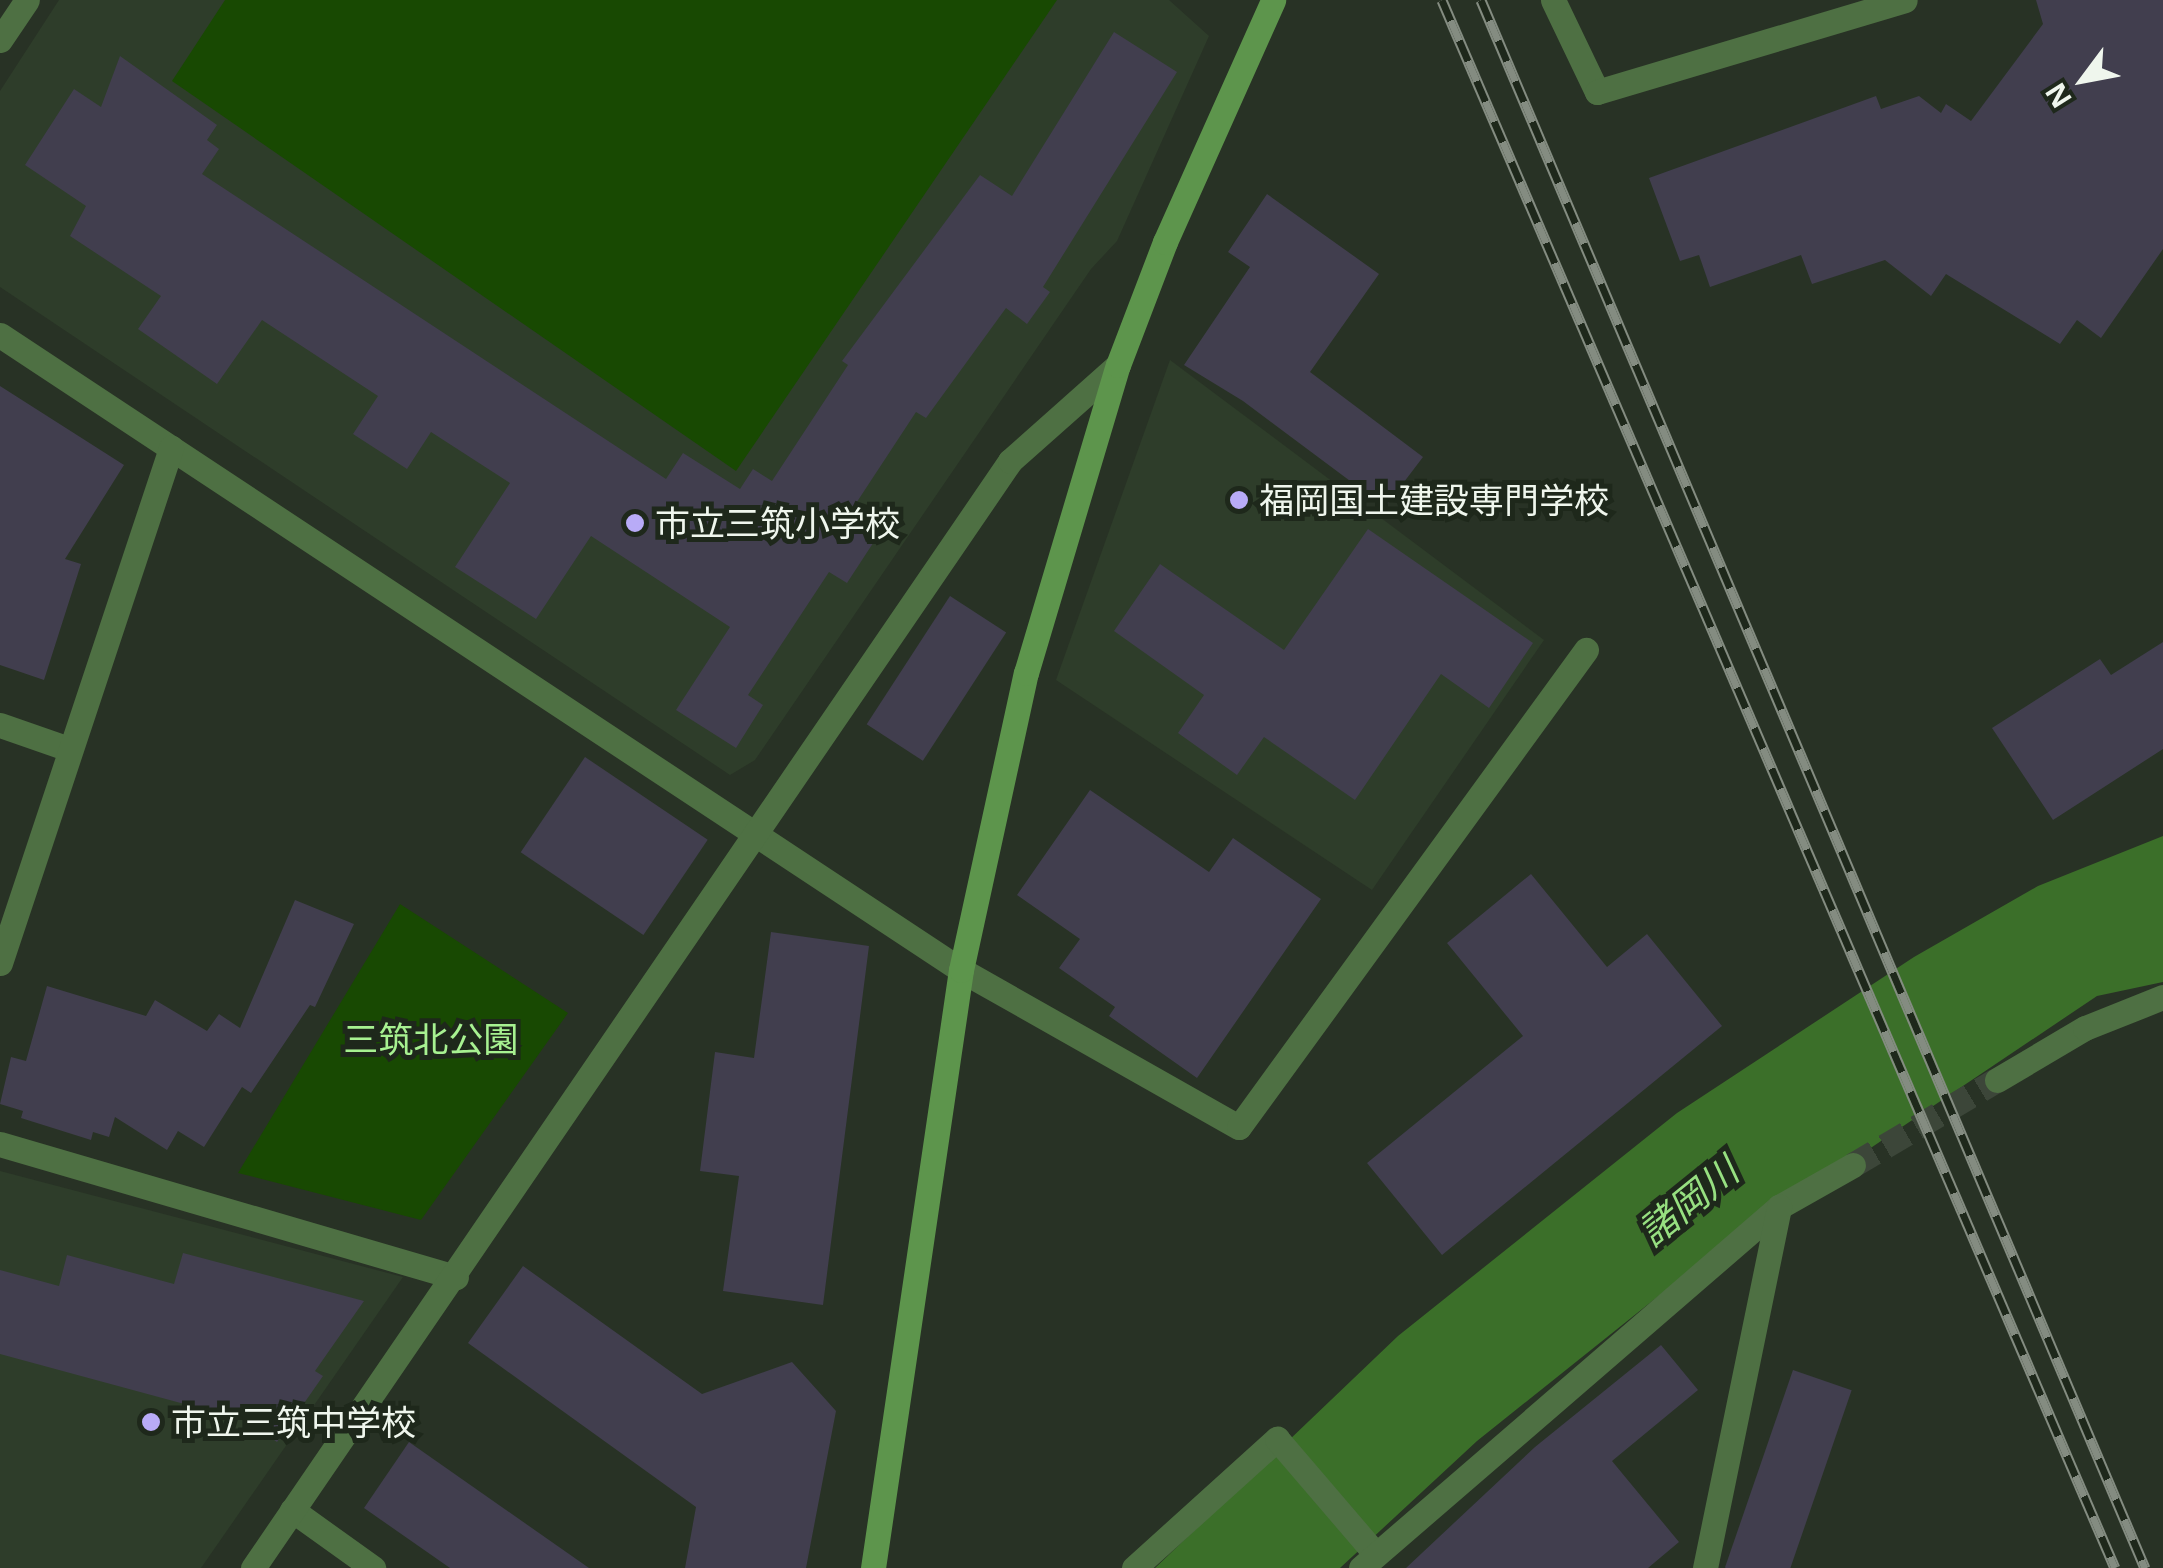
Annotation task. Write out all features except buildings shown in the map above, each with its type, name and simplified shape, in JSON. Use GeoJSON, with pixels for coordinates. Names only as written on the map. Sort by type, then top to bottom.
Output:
{"type":"FeatureCollection","features":[{"type":"Feature","properties":{"kind":"street"},"geometry":{"type":"LineString","coordinates":[[0,40],[27,0]]}},
{"type":"Feature","properties":{"kind":"street"},"geometry":{"type":"LineString","coordinates":[[874,1568],[961,970],[1026,672],[1118,366],[1165,242],[1273,0]]}},
{"type":"Feature","properties":{"kind":"street"},"geometry":{"type":"LineString","coordinates":[[1553,0],[1597,92],[1905,0]]}},
{"type":"Feature","properties":{"kind":"street"},"geometry":{"type":"LineString","coordinates":[[0,335],[961,970],[1239,1128],[1586,650]]}},
{"type":"Feature","properties":{"kind":"street"},"geometry":{"type":"LineString","coordinates":[[253,1568],[456,1277],[1010,462],[1118,366]]}},
{"type":"Feature","properties":{"kind":"street"},"geometry":{"type":"LineString","coordinates":[[0,963],[171,448]]}},
{"type":"Feature","properties":{"kind":"street"},"geometry":{"type":"LineString","coordinates":[[0,725],[69,749]]}},
{"type":"Feature","properties":{"kind":"street"},"geometry":{"type":"LineString","coordinates":[[1997,1080],[2085,1028],[2163,998]]}},
{"type":"Feature","properties":{"kind":"street"},"geometry":{"type":"LineString","coordinates":[[0,1144],[456,1277]]}},
{"type":"Feature","properties":{"kind":"street"},"geometry":{"type":"LineString","coordinates":[[1134,1568],[1277,1439],[1367,1559],[1779,1207],[1853,1165]]}},
{"type":"Feature","properties":{"kind":"street"},"geometry":{"type":"LineString","coordinates":[[1705,1568],[1779,1207]]}},
{"type":"Feature","properties":{"kind":"street"},"geometry":{"type":"LineString","coordinates":[[292,1510],[373,1568]]}},
{"type":"Feature","properties":{"kind":"shaded area","name":"市立三筑小学校"},"geometry":{"type":"Polygon","coordinates":[[[59,0],[1169,0],[1209,36],[1117,241],[1091,269],[755,760],[730,775],[0,287],[0,91],[59,0]]]}},
{"type":"Feature","properties":{"kind":"shaded area","name":"福岡国土建設専門学校"},"geometry":{"type":"Polygon","coordinates":[[[1170,360],[1544,640],[1372,890],[1056,680],[1170,360]]]}},
{"type":"Feature","properties":{"kind":"shaded area","name":"市立三筑中学校"},"geometry":{"type":"Polygon","coordinates":[[[0,1171],[403,1277],[201,1568],[0,1568],[0,1171]]]}},
{"type":"Feature","properties":{"kind":"green space"},"geometry":{"type":"Polygon","coordinates":[[[225,0],[1057,0],[736,471],[172,81],[225,0]]]}},
{"type":"Feature","properties":{"kind":"green space","name":"三筑北公園"},"geometry":{"type":"Polygon","coordinates":[[[400,904],[568,1013],[421,1220],[238,1173],[400,904]]]}},
{"type":"Feature","properties":{"kind":"water","name":"諸岡川"},"geometry":{"type":"Polygon","coordinates":[[[2163,836],[2163,982],[2097,996],[1701,1262],[1477,1441],[1340,1568],[1155,1568],[1398,1336],[1677,1113],[1914,957],[2038,886],[2163,836]]]}},
{"type":"Feature","properties":{"kind":"tunnel"},"geometry":{"type":"LineString","coordinates":[[1853,1165],[1997,1080]]}},
{"type":"Feature","properties":{"kind":"railway"},"geometry":{"type":"LineString","coordinates":[[1442,0],[2115,1568]]}},
{"type":"Feature","properties":{"kind":"railway"},"geometry":{"type":"LineString","coordinates":[[1481,0],[2145,1568]]}},
{"type":"Feature","properties":{"kind":"place","name":"福岡国土建設専門学校"},"geometry":{"type":"Point","coordinates":[1239,500]}},
{"type":"Feature","properties":{"kind":"place","name":"市立三筑小学校"},"geometry":{"type":"Point","coordinates":[635,523]}},
{"type":"Feature","properties":{"kind":"place","name":"市立三筑中学校"},"geometry":{"type":"Point","coordinates":[151,1422]}}]}
